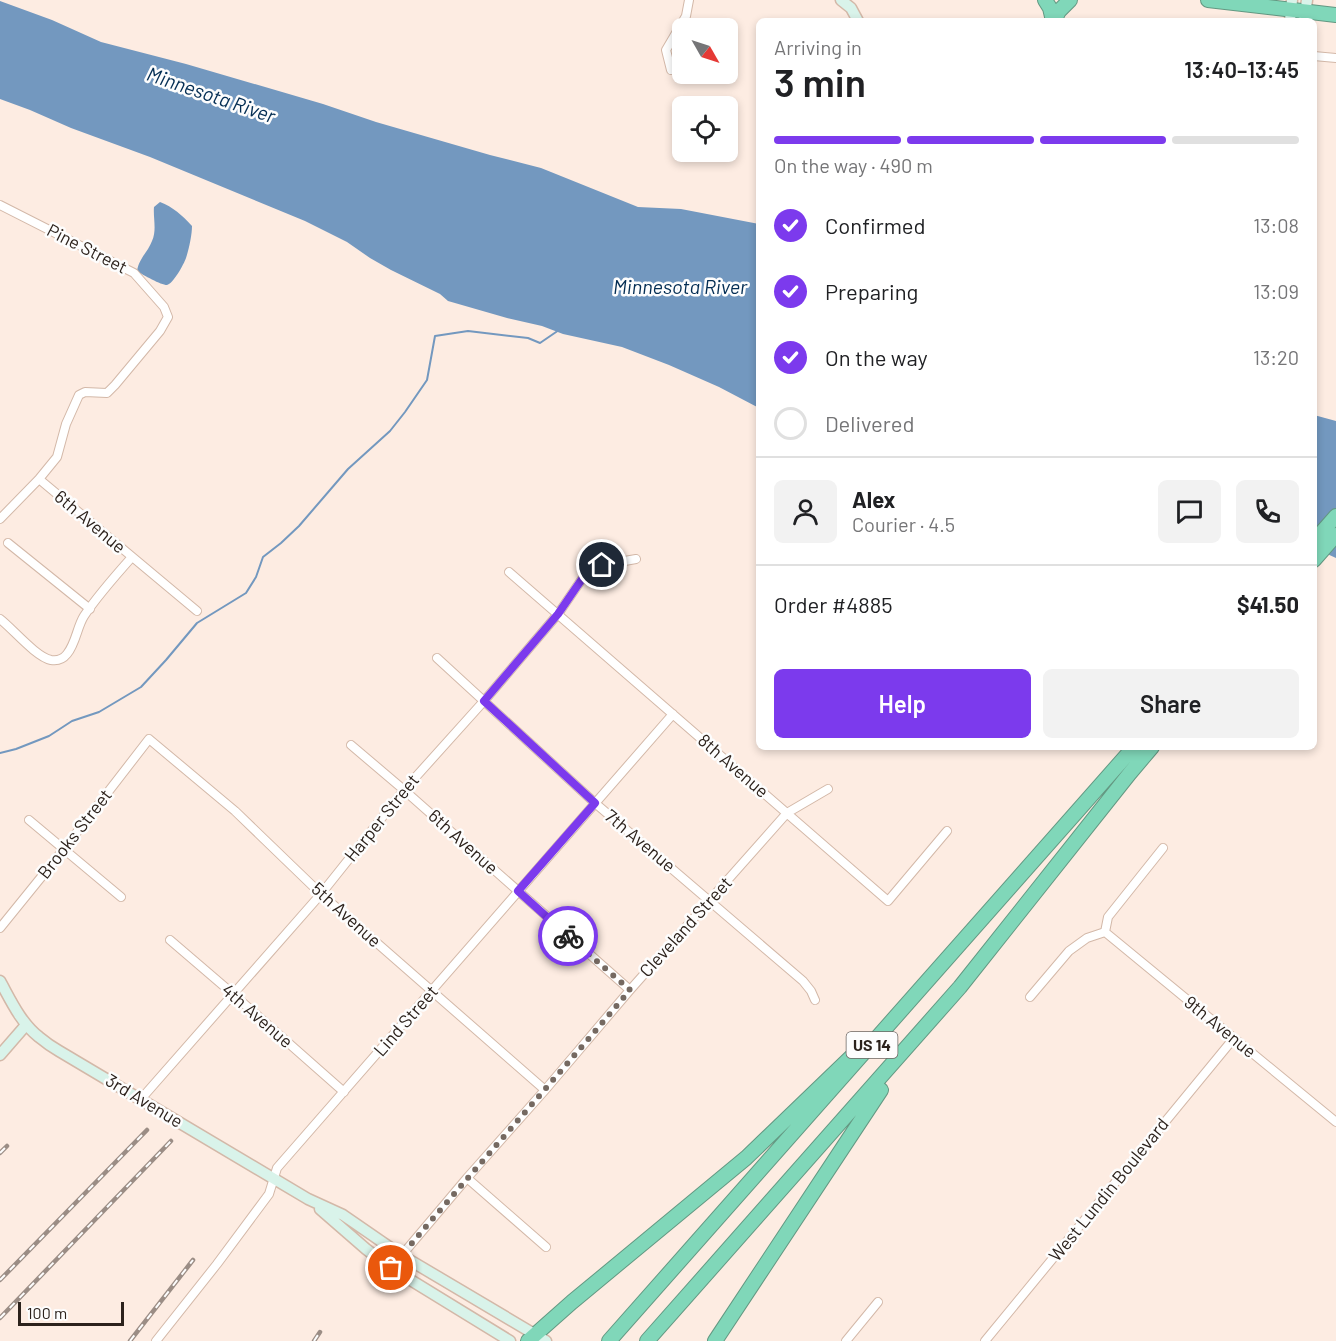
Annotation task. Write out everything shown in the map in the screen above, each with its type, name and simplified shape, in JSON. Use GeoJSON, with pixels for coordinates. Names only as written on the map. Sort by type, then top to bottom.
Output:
{"type":"FeatureCollection","features":[{"type":"Feature","properties":{"kind":"highway"},"geometry":{"type":"LineString","coordinates":[[1045,0],[1053,18]]}},
{"type":"Feature","properties":{"kind":"highway"},"geometry":{"type":"LineString","coordinates":[[1056,18],[1070,0]]}},
{"type":"Feature","properties":{"kind":"highway"},"geometry":{"type":"LineString","coordinates":[[1208,0],[1336,15]]}},
{"type":"Feature","properties":{"kind":"highway"},"geometry":{"type":"LineString","coordinates":[[1317,538],[1336,516]]}},
{"type":"Feature","properties":{"kind":"highway"},"geometry":{"type":"LineString","coordinates":[[1317,557],[1336,535]]}},
{"type":"Feature","properties":{"kind":"highway","name":"US 14"},"geometry":{"type":"LineString","coordinates":[[609,1341],[1131,750]]}},
{"type":"Feature","properties":{"kind":"highway","name":"US 14"},"geometry":{"type":"LineString","coordinates":[[647,1341],[960,987],[1150,750]]}},
{"type":"Feature","properties":{"kind":"highway"},"geometry":{"type":"LineString","coordinates":[[715,1341],[873,1100],[960,987]]}},
{"type":"Feature","properties":{"kind":"highway"},"geometry":{"type":"LineString","coordinates":[[537,1339],[572,1302],[746,1158],[862,1045],[903,1009]]}},
{"type":"Feature","properties":{"kind":"street"},"geometry":{"type":"LineString","coordinates":[[671,70],[666,50],[686,16],[689,0]]}},
{"type":"Feature","properties":{"kind":"street"},"geometry":{"type":"LineString","coordinates":[[842,0],[851,8],[856,18]]}},
{"type":"Feature","properties":{"kind":"street"},"geometry":{"type":"LineString","coordinates":[[1317,56],[1336,58]]}},
{"type":"Feature","properties":{"kind":"street","name":"Pine Street"},"geometry":{"type":"LineString","coordinates":[[0,205],[134,273],[164,307],[168,317],[160,332],[106,393],[85,392],[79,395],[66,424],[57,457],[0,519]]}},
{"type":"Feature","properties":{"kind":"street","name":"6th Avenue"},"geometry":{"type":"LineString","coordinates":[[39,478],[197,611]]}},
{"type":"Feature","properties":{"kind":"street"},"geometry":{"type":"LineString","coordinates":[[8,543],[90,609]]}},
{"type":"Feature","properties":{"kind":"street"},"geometry":{"type":"LineString","coordinates":[[0,619],[40,655],[49,660],[58,660],[66,656],[71,649],[83,618],[132,557]]}},
{"type":"Feature","properties":{"kind":"street","name":"Harper Street"},"geometry":{"type":"LineString","coordinates":[[141,1099],[321,894],[404,790],[558,614],[582,579],[602,565],[636,560]]}},
{"type":"Feature","properties":{"kind":"street","name":"8th Avenue"},"geometry":{"type":"LineString","coordinates":[[509,572],[888,901],[946,831]]}},
{"type":"Feature","properties":{"kind":"street","name":"7th Avenue"},"geometry":{"type":"LineString","coordinates":[[437,658],[595,803],[803,981],[815,1000]]}},
{"type":"Feature","properties":{"kind":"street","name":"Lind Street"},"geometry":{"type":"LineString","coordinates":[[156,1341],[218,1264],[268,1194],[277,1168],[673,714]]}},
{"type":"Feature","properties":{"kind":"street","name":"Brooks Street"},"geometry":{"type":"LineString","coordinates":[[0,928],[149,739]]}},
{"type":"Feature","properties":{"kind":"street","name":"5th Avenue"},"geometry":{"type":"LineString","coordinates":[[149,739],[235,812],[321,894],[545,1090]]}},
{"type":"Feature","properties":{"kind":"street","name":"6th Avenue"},"geometry":{"type":"LineString","coordinates":[[351,745],[630,990]]}},
{"type":"Feature","properties":{"kind":"street","name":"Cleveland Street"},"geometry":{"type":"LineString","coordinates":[[391,1268],[630,990],[787,813],[828,789]]}},
{"type":"Feature","properties":{"kind":"street"},"geometry":{"type":"LineString","coordinates":[[28,820],[121,897]]}},
{"type":"Feature","properties":{"kind":"street"},"geometry":{"type":"LineString","coordinates":[[1030,997],[1069,951],[1087,938],[1105,932],[1108,917],[1163,848]]}},
{"type":"Feature","properties":{"kind":"street","name":"9th Avenue"},"geometry":{"type":"LineString","coordinates":[[1105,932],[1336,1122]]}},
{"type":"Feature","properties":{"kind":"street","name":"4th Avenue"},"geometry":{"type":"LineString","coordinates":[[170,940],[344,1092]]}},
{"type":"Feature","properties":{"kind":"street","name":"3rd Avenue"},"geometry":{"type":"LineString","coordinates":[[0,981],[26,1025],[38,1037],[308,1199],[343,1215],[401,1256],[537,1339]]}},
{"type":"Feature","properties":{"kind":"street"},"geometry":{"type":"LineString","coordinates":[[0,1055],[26,1025]]}},
{"type":"Feature","properties":{"kind":"street","name":"West Lundin Boulevard"},"geometry":{"type":"LineString","coordinates":[[985,1341],[1234,1038]]}},
{"type":"Feature","properties":{"kind":"street"},"geometry":{"type":"LineString","coordinates":[[467,1178],[546,1247]]}},
{"type":"Feature","properties":{"kind":"street","name":"3rd Avenue"},"geometry":{"type":"LineString","coordinates":[[308,1199],[391,1268],[510,1341]]}},
{"type":"Feature","properties":{"kind":"street"},"geometry":{"type":"LineString","coordinates":[[846,1341],[878,1302]]}},
{"type":"Feature","properties":{"kind":"water","name":"Minnesota River"},"geometry":{"type":"Polygon","coordinates":[[[0,1],[52,20],[101,42],[186,64],[376,122],[541,168],[638,207],[681,209],[756,223],[756,406],[719,387],[622,347],[563,334],[542,326],[448,301],[440,294],[391,270],[347,242],[305,221],[150,157],[0,99],[0,1]]]}},
{"type":"Feature","properties":{"kind":"water"},"geometry":{"type":"Polygon","coordinates":[[[160,202],[177,212],[192,226],[185,261],[175,278],[167,285],[156,282],[137,271],[153,237],[154,207],[160,202]]]}},
{"type":"Feature","properties":{"kind":"water"},"geometry":{"type":"Polygon","coordinates":[[[1317,416],[1336,421],[1336,558],[1317,549],[1317,416]]]}},
{"type":"Feature","properties":{"kind":"waterway"},"geometry":{"type":"LineString","coordinates":[[0,753],[49,736],[72,721],[99,712],[141,687],[197,623],[246,593],[256,577],[263,557],[299,526],[348,469],[390,431],[405,412],[427,380],[435,336],[468,331],[528,338],[540,343],[559,330]]}},
{"type":"Feature","properties":{"kind":"railway"},"geometry":{"type":"LineString","coordinates":[[0,1280],[147,1130]]}},
{"type":"Feature","properties":{"kind":"railway"},"geometry":{"type":"LineString","coordinates":[[0,1318],[171,1141]]}},
{"type":"Feature","properties":{"kind":"railway"},"geometry":{"type":"LineString","coordinates":[[0,1153],[7,1146]]}},
{"type":"Feature","properties":{"kind":"railway"},"geometry":{"type":"LineString","coordinates":[[130,1341],[193,1260]]}},
{"type":"Feature","properties":{"kind":"railway"},"geometry":{"type":"LineString","coordinates":[[314,1341],[320,1332]]}},
{"type":"Feature","properties":{"kind":"way so far"},"geometry":{"type":"LineString","coordinates":[[391,1268],[630,990],[568,936]]}},
{"type":"Feature","properties":{"kind":"route"},"geometry":{"type":"LineString","coordinates":[[568,936],[518,891],[595,803],[484,701],[558,614],[582,579],[602,565]]}}]}
